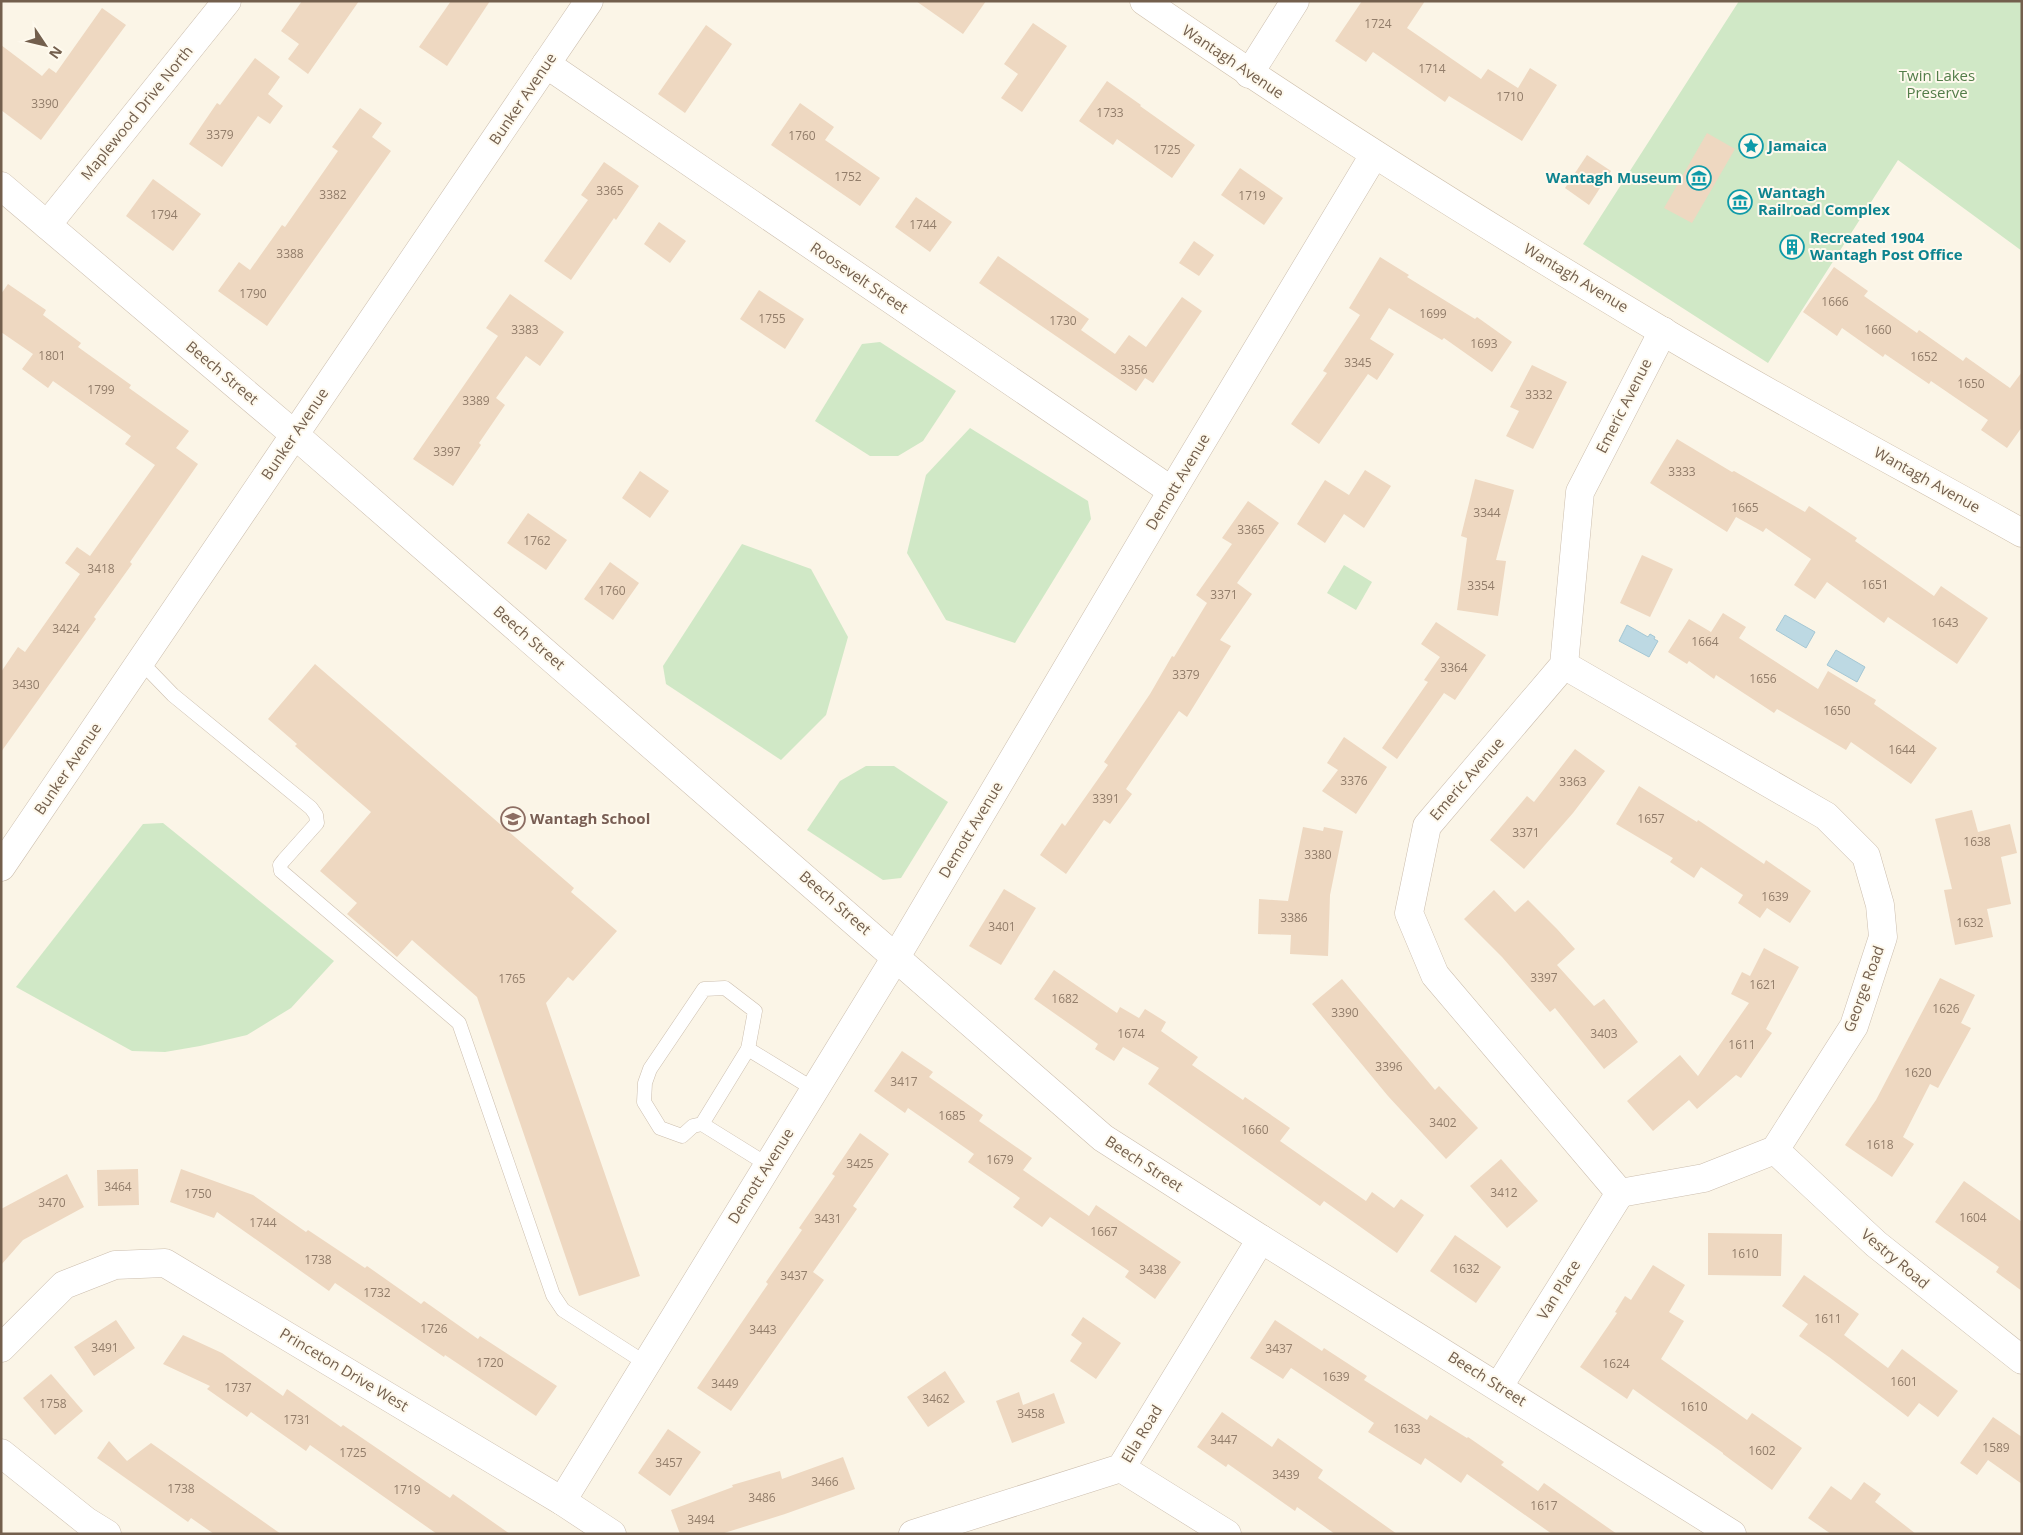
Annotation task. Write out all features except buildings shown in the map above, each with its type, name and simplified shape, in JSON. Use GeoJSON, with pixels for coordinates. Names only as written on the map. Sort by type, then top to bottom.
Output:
{"type":"FeatureCollection","features":[{"type":"Feature","properties":{"kind":"street","name":"Maplewood Drive North"},"geometry":{"type":"LineString","coordinates":[[47,224],[226,1]]}},
{"type":"Feature","properties":{"kind":"street","name":"Bunker Avenue"},"geometry":{"type":"LineString","coordinates":[[1,867],[589,1]]}},
{"type":"Feature","properties":{"kind":"street","name":"Wantagh Avenue"},"geometry":{"type":"LineString","coordinates":[[1144,1],[1249,74],[1374,155],[1663,331],[2022,533]]}},
{"type":"Feature","properties":{"kind":"street"},"geometry":{"type":"LineString","coordinates":[[1249,74],[1295,1]]}},
{"type":"Feature","properties":{"kind":"street","name":"Roosevelt Street"},"geometry":{"type":"LineString","coordinates":[[546,64],[1172,491]]}},
{"type":"Feature","properties":{"kind":"street","name":"Demott Avenue"},"geometry":{"type":"LineString","coordinates":[[562,1501],[896,957],[1374,155]]}},
{"type":"Feature","properties":{"kind":"street","name":"Beech Street"},"geometry":{"type":"LineString","coordinates":[[3,191],[47,224],[295,435],[1103,1138],[1732,1534]]}},
{"type":"Feature","properties":{"kind":"street","name":"Emeric Avenue"},"geometry":{"type":"LineString","coordinates":[[1620,1193],[1434,975],[1409,913],[1426,826],[1564,665],[1580,492],[1663,331]]}},
{"type":"Feature","properties":{"kind":"street","name":"George Road"},"geometry":{"type":"LineString","coordinates":[[1564,665],[1826,816],[1866,856],[1880,905],[1883,937],[1854,1026],[1775,1150]]}},
{"type":"Feature","properties":{"kind":"street"},"geometry":{"type":"LineString","coordinates":[[1620,1193],[1704,1178],[1775,1150]]}},
{"type":"Feature","properties":{"kind":"street","name":"Vestry Road"},"geometry":{"type":"LineString","coordinates":[[1775,1150],[1876,1244],[2022,1360]]}},
{"type":"Feature","properties":{"kind":"street","name":"Van Place"},"geometry":{"type":"LineString","coordinates":[[1499,1386],[1620,1193]]}},
{"type":"Feature","properties":{"kind":"street","name":"Ella Road"},"geometry":{"type":"LineString","coordinates":[[912,1534],[1121,1468],[1261,1239]]}},
{"type":"Feature","properties":{"kind":"street","name":"Princeton Drive West"},"geometry":{"type":"LineString","coordinates":[[1,1348],[64,1285],[115,1265],[165,1263],[562,1501],[612,1534]]}},
{"type":"Feature","properties":{"kind":"street"},"geometry":{"type":"LineString","coordinates":[[1,1452],[86,1520],[108,1534]]}},
{"type":"Feature","properties":{"kind":"street"},"geometry":{"type":"LineString","coordinates":[[1121,1468],[1227,1534]]}},
{"type":"Feature","properties":{"kind":"lane"},"geometry":{"type":"LineString","coordinates":[[141,662],[173,695],[310,808],[316,815],[317,823],[280,865],[281,871],[459,1022],[553,1295],[563,1310],[646,1364]]}},
{"type":"Feature","properties":{"kind":"lane"},"geometry":{"type":"LineString","coordinates":[[702,1124],[748,1048],[755,1011],[725,988],[704,989],[650,1069],[644,1083],[644,1102],[660,1128],[682,1136],[693,1126],[702,1124],[768,1165]]}},
{"type":"Feature","properties":{"kind":"lane"},"geometry":{"type":"LineString","coordinates":[[748,1048],[815,1090]]}},
{"type":"Feature","properties":{"kind":"green space","name":"Twin Lakes Preserve"},"geometry":{"type":"Polygon","coordinates":[[[1739,1],[2022,1],[2022,251],[1898,160],[1768,363],[1583,244],[1739,1]]]}},
{"type":"Feature","properties":{"kind":"green space"},"geometry":{"type":"Polygon","coordinates":[[[880,342],[956,391],[923,441],[898,456],[870,456],[815,421],[862,344],[880,342]]]}},
{"type":"Feature","properties":{"kind":"green space"},"geometry":{"type":"Polygon","coordinates":[[[970,428],[1088,501],[1091,519],[1015,643],[946,620],[907,553],[926,475],[970,428]]]}},
{"type":"Feature","properties":{"kind":"green space"},"geometry":{"type":"Polygon","coordinates":[[[742,544],[811,569],[848,637],[826,715],[781,760],[666,684],[663,666],[742,544]]]}},
{"type":"Feature","properties":{"kind":"green space"},"geometry":{"type":"Polygon","coordinates":[[[1344,565],[1372,582],[1356,610],[1327,593],[1344,565]]]}},
{"type":"Feature","properties":{"kind":"green space"},"geometry":{"type":"Polygon","coordinates":[[[866,766],[894,766],[948,802],[901,878],[883,880],[807,830],[840,781],[866,766]]]}},
{"type":"Feature","properties":{"kind":"green space"},"geometry":{"type":"Polygon","coordinates":[[[163,823],[334,961],[291,1008],[247,1035],[165,1052],[132,1051],[16,987],[143,824],[163,823]]]}},
{"type":"Feature","properties":{"kind":"water"},"geometry":{"type":"Polygon","coordinates":[[[1785,615],[1815,632],[1806,648],[1776,630],[1785,615]]]}},
{"type":"Feature","properties":{"kind":"water"},"geometry":{"type":"Polygon","coordinates":[[[1627,625],[1648,637],[1650,634],[1658,641],[1649,657],[1619,641],[1627,625]]]}},
{"type":"Feature","properties":{"kind":"water"},"geometry":{"type":"Polygon","coordinates":[[[1836,650],[1865,667],[1857,682],[1827,665],[1836,650]]]}},
{"type":"Feature","properties":{"kind":"place","name":"Jamaica"},"geometry":{"type":"Point","coordinates":[1751,146]}},
{"type":"Feature","properties":{"kind":"place","name":"Wantagh Museum"},"geometry":{"type":"Point","coordinates":[1699,178]}},
{"type":"Feature","properties":{"kind":"place","name":"Wantagh Railroad Complex"},"geometry":{"type":"Point","coordinates":[1740,202]}},
{"type":"Feature","properties":{"kind":"place","name":"Recreated 1904 Wantagh Post Office"},"geometry":{"type":"Point","coordinates":[1792,247]}},
{"type":"Feature","properties":{"kind":"place","name":"Wantagh School"},"geometry":{"type":"Point","coordinates":[513,819]}}]}
